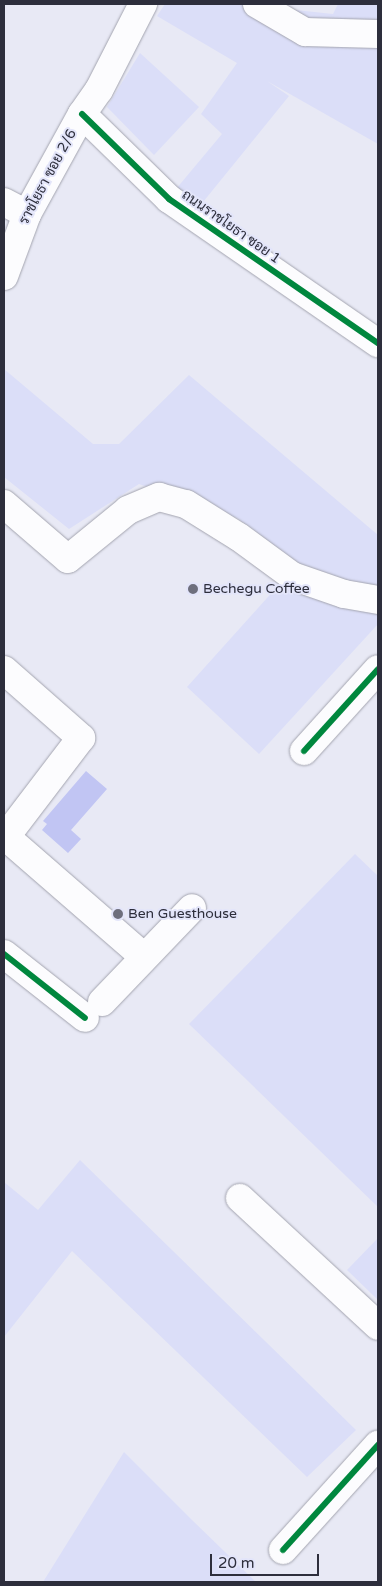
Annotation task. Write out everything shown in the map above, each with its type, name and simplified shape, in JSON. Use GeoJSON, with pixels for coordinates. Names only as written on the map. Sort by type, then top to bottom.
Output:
{"type":"FeatureCollection","features":[{"type":"Feature","properties":{"kind":"street","name":"ราชโยธา ซอย 2/6"},"geometry":{"type":"LineString","coordinates":[[4,276],[15,208],[99,90],[143,4]]}},
{"type":"Feature","properties":{"kind":"street"},"geometry":{"type":"LineString","coordinates":[[257,4],[305,32],[378,34]]}},
{"type":"Feature","properties":{"kind":"street","name":"ถนนราชโยธา ซอย 1"},"geometry":{"type":"LineString","coordinates":[[82,114],[170,199],[378,343]]}},
{"type":"Feature","properties":{"kind":"street"},"geometry":{"type":"LineString","coordinates":[[4,504],[68,559],[128,510],[160,497],[186,504],[239,537],[292,576],[344,594],[378,600]]}},
{"type":"Feature","properties":{"kind":"street"},"geometry":{"type":"LineString","coordinates":[[304,751],[378,669]]}},
{"type":"Feature","properties":{"kind":"street"},"geometry":{"type":"LineString","coordinates":[[4,670],[81,738],[5,838],[144,957]]}},
{"type":"Feature","properties":{"kind":"street"},"geometry":{"type":"LineString","coordinates":[[4,954],[93,1010],[192,908]]}},
{"type":"Feature","properties":{"kind":"street"},"geometry":{"type":"LineString","coordinates":[[240,1198],[378,1326]]}},
{"type":"Feature","properties":{"kind":"street"},"geometry":{"type":"LineString","coordinates":[[283,1550],[378,1445]]}},
{"type":"Feature","properties":{"kind":"shaded area"},"geometry":{"type":"Polygon","coordinates":[[[165,4],[240,4],[333,14],[338,4],[378,4],[378,144],[267,81],[289,96],[199,207],[176,189],[222,134],[201,114],[237,63],[157,16],[165,4]]]}},
{"type":"Feature","properties":{"kind":"shaded area"},"geometry":{"type":"Polygon","coordinates":[[[140,53],[199,107],[154,155],[107,107],[140,53]]]}},
{"type":"Feature","properties":{"kind":"shaded area"},"geometry":{"type":"Polygon","coordinates":[[[4,369],[93,444],[119,444],[189,375],[378,535],[378,592],[310,572],[237,518],[139,484],[69,529],[4,477],[4,369]]]}},
{"type":"Feature","properties":{"kind":"shaded area"},"geometry":{"type":"Polygon","coordinates":[[[276,588],[378,614],[378,624],[259,754],[187,687],[276,588]]]}},
{"type":"Feature","properties":{"kind":"shaded area"},"geometry":{"type":"Polygon","coordinates":[[[355,854],[378,876],[378,1207],[189,1024],[355,854]]]}},
{"type":"Feature","properties":{"kind":"shaded area"},"geometry":{"type":"Polygon","coordinates":[[[80,1160],[356,1430],[307,1477],[72,1251],[4,1337],[4,1182],[38,1210],[80,1160]]]}},
{"type":"Feature","properties":{"kind":"shaded area"},"geometry":{"type":"Polygon","coordinates":[[[378,1238],[378,1300],[347,1270],[378,1238]]]}},
{"type":"Feature","properties":{"kind":"shaded area"},"geometry":{"type":"Polygon","coordinates":[[[124,1452],[192,1520],[256,1582],[43,1582],[124,1452]]]}},
{"type":"Feature","properties":{"kind":"water"},"geometry":{"type":"Polygon","coordinates":[[[86,771],[107,789],[71,830],[81,839],[68,853],[42,830],[47,824],[43,821],[86,771]]]}},
{"type":"Feature","properties":{"kind":"cycle path"},"geometry":{"type":"LineString","coordinates":[[82,114],[169,199],[378,343]]}},
{"type":"Feature","properties":{"kind":"cycle path"},"geometry":{"type":"LineString","coordinates":[[304,751],[378,669]]}},
{"type":"Feature","properties":{"kind":"cycle path"},"geometry":{"type":"LineString","coordinates":[[4,954],[85,1018]]}},
{"type":"Feature","properties":{"kind":"cycle path"},"geometry":{"type":"LineString","coordinates":[[283,1550],[378,1445]]}},
{"type":"Feature","properties":{"kind":"place","name":"Bechegu Coffee"},"geometry":{"type":"Point","coordinates":[193,589]}},
{"type":"Feature","properties":{"kind":"place","name":"Ben Guesthouse"},"geometry":{"type":"Point","coordinates":[118,914]}}]}
